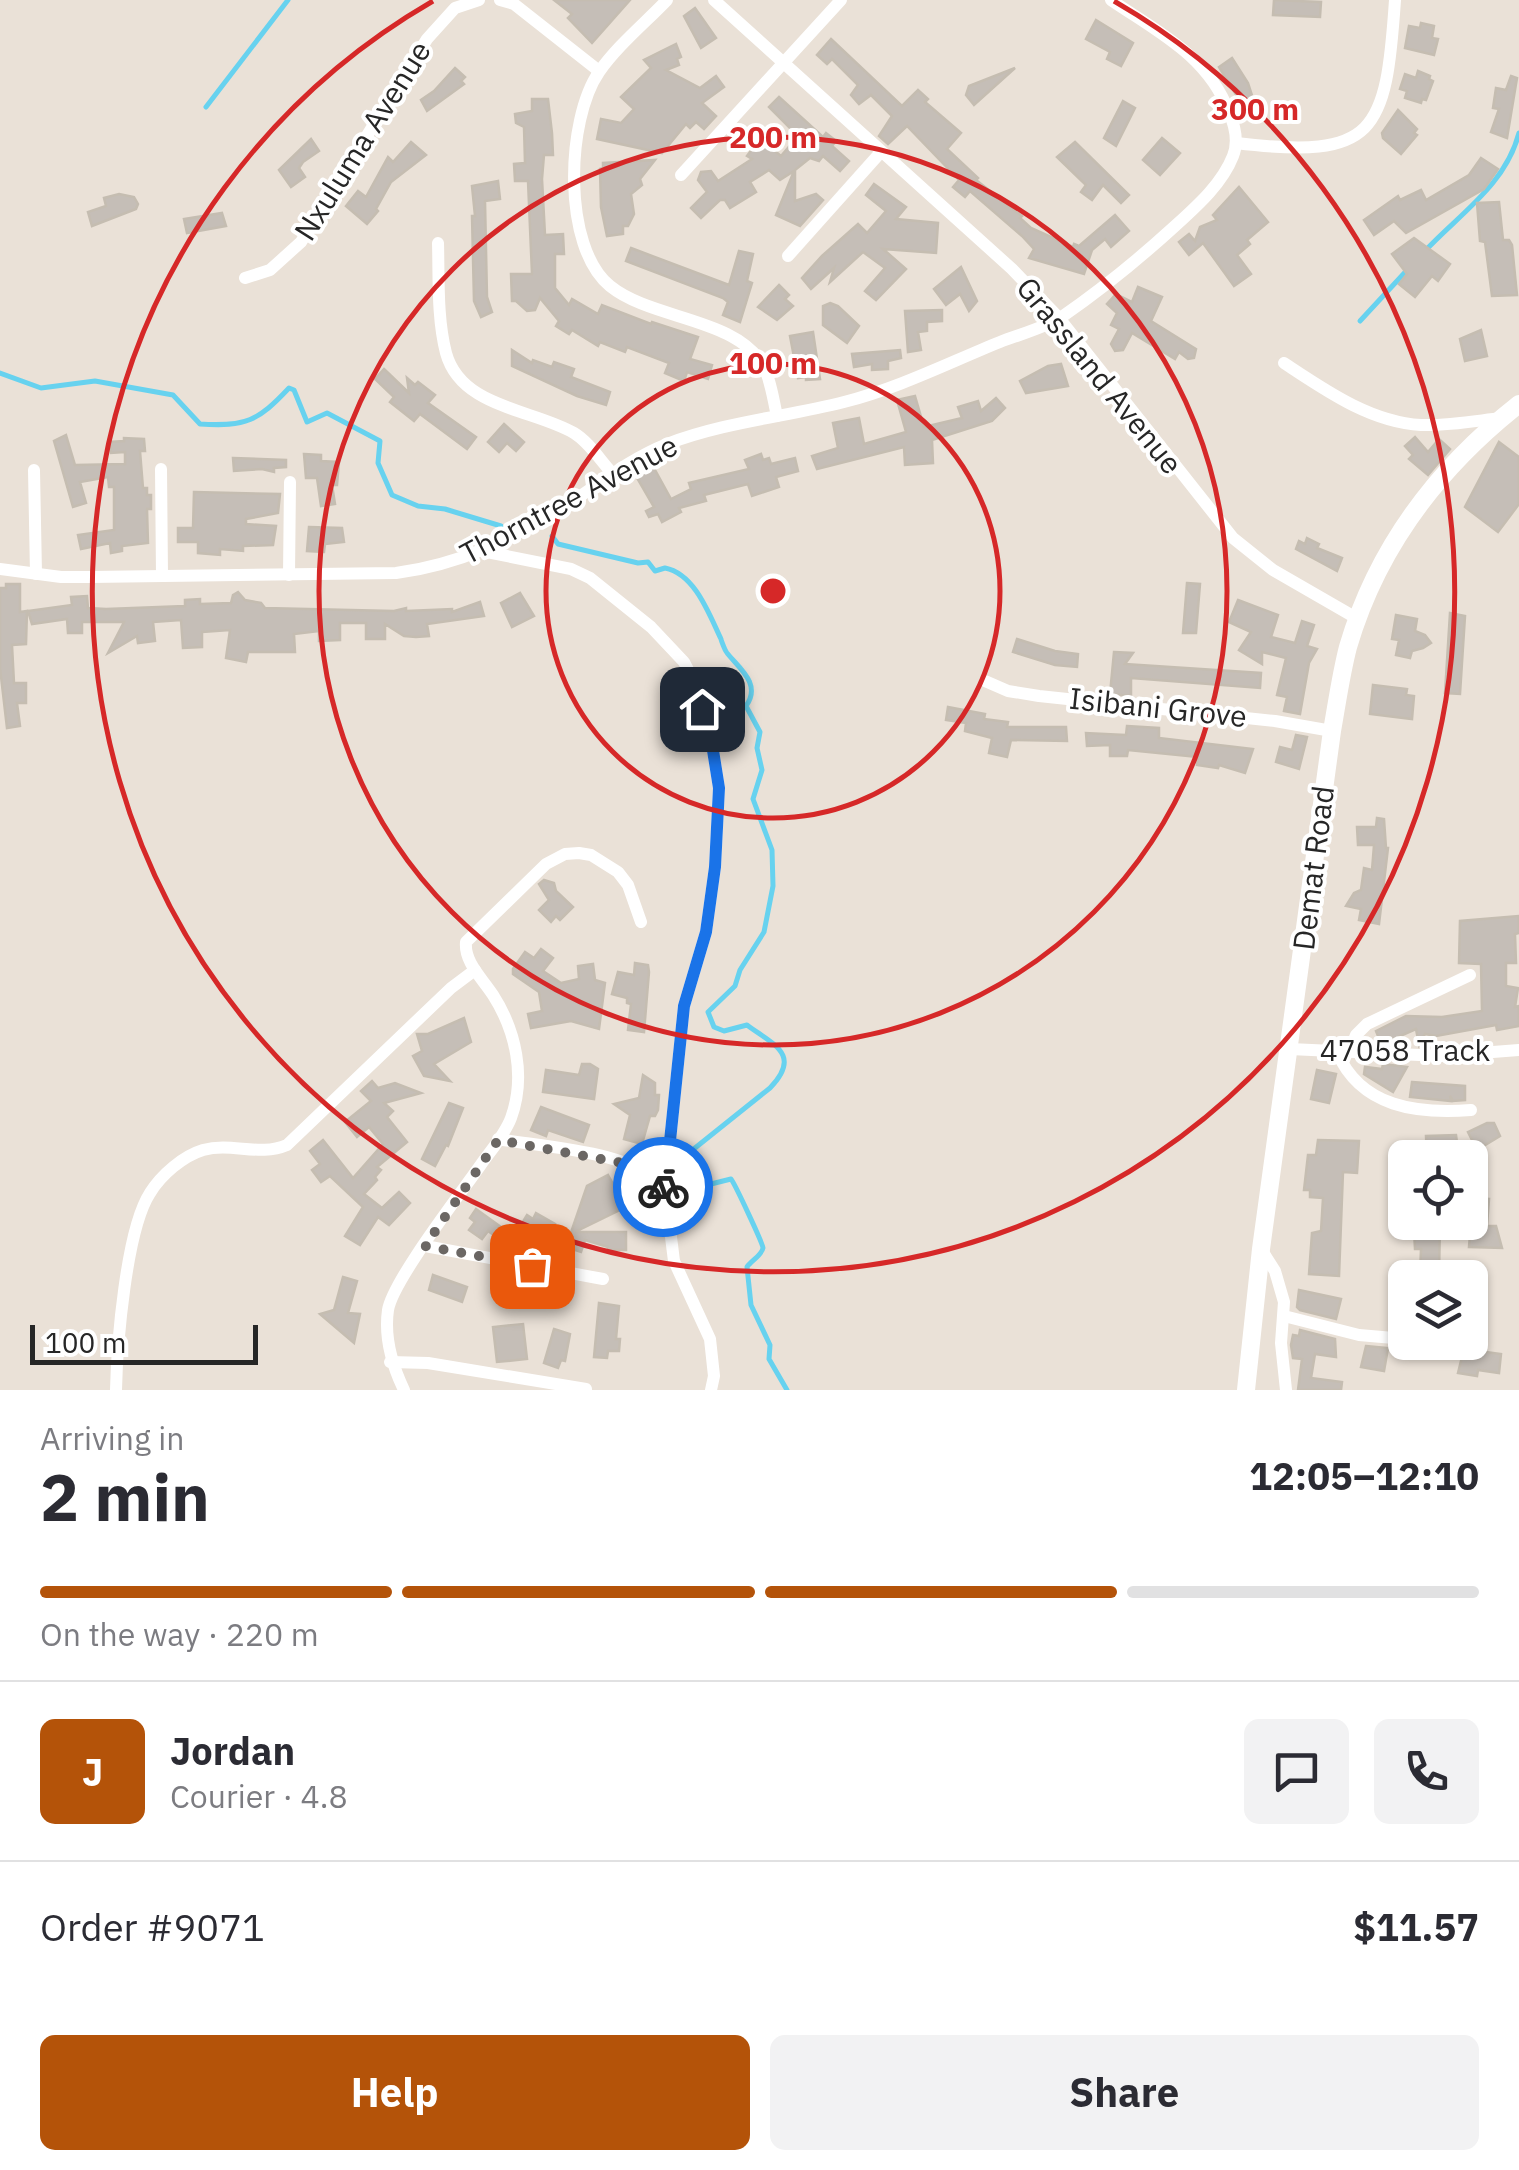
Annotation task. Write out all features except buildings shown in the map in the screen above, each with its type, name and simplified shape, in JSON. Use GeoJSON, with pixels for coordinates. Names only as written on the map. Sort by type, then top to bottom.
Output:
{"type":"FeatureCollection","features":[{"type":"Feature","properties":{"kind":"street","name":"Nxuluma Avenue"},"geometry":{"type":"LineString","coordinates":[[245,278],[270,270],[301,242],[427,39],[455,8],[479,0]]}},
{"type":"Feature","properties":{"kind":"street"},"geometry":{"type":"LineString","coordinates":[[500,0],[514,4],[599,71]]}},
{"type":"Feature","properties":{"kind":"street"},"geometry":{"type":"LineString","coordinates":[[666,0],[599,71],[582,102],[575,148],[581,241],[588,261],[612,288],[644,305],[725,333],[751,349],[764,366],[776,416]]}},
{"type":"Feature","properties":{"kind":"street","name":"Grassland Avenue"},"geometry":{"type":"LineString","coordinates":[[714,0],[1012,269],[1060,318],[1233,538],[1273,570],[1358,620]]}},
{"type":"Feature","properties":{"kind":"street"},"geometry":{"type":"LineString","coordinates":[[682,175],[841,0]]}},
{"type":"Feature","properties":{"kind":"street"},"geometry":{"type":"LineString","coordinates":[[1111,0],[1172,38],[1201,64],[1224,98],[1236,143],[1301,150],[1347,142],[1377,113],[1386,90],[1394,0]]}},
{"type":"Feature","properties":{"kind":"street","name":"Thorntree Avenue"},"geometry":{"type":"LineString","coordinates":[[0,569],[60,577],[396,573],[443,566],[482,551],[566,506],[612,473],[678,440],[844,402],[909,382],[1060,318],[1148,250],[1198,204],[1222,175],[1236,143]]}},
{"type":"Feature","properties":{"kind":"street"},"geometry":{"type":"LineString","coordinates":[[788,256],[880,152]]}},
{"type":"Feature","properties":{"kind":"street"},"geometry":{"type":"LineString","coordinates":[[438,243],[444,340],[451,365],[463,381],[488,399],[576,434],[612,473]]}},
{"type":"Feature","properties":{"kind":"street"},"geometry":{"type":"LineString","coordinates":[[1284,363],[1337,398],[1398,421],[1436,424],[1501,418]]}},
{"type":"Feature","properties":{"kind":"street","name":"Demat Road"},"geometry":{"type":"LineString","coordinates":[[1246,1390],[1332,731],[1345,662],[1358,620],[1392,546],[1421,502],[1453,462],[1519,404]]}},
{"type":"Feature","properties":{"kind":"street"},"geometry":{"type":"LineString","coordinates":[[161,469],[162,575]]}},
{"type":"Feature","properties":{"kind":"street"},"geometry":{"type":"LineString","coordinates":[[34,470],[36,574]]}},
{"type":"Feature","properties":{"kind":"street"},"geometry":{"type":"LineString","coordinates":[[290,482],[290,575]]}},
{"type":"Feature","properties":{"kind":"street"},"geometry":{"type":"LineString","coordinates":[[482,551],[552,564],[580,574],[651,627],[684,662],[694,681],[711,738],[719,788],[715,867],[706,932],[684,1006],[665,1189],[674,1261],[710,1338],[714,1376],[711,1390]]}},
{"type":"Feature","properties":{"kind":"street","name":"Isibani Grove"},"geometry":{"type":"LineString","coordinates":[[985,682],[1039,696],[1275,721],[1332,731]]}},
{"type":"Feature","properties":{"kind":"street"},"geometry":{"type":"LineString","coordinates":[[404,1390],[390,1362],[390,1302],[510,1121],[520,1086],[516,1050],[495,998],[465,953],[468,938],[546,864],[565,854],[592,855],[618,872],[628,885],[640,922]]}},
{"type":"Feature","properties":{"kind":"street"},"geometry":{"type":"LineString","coordinates":[[116,1390],[132,1251],[144,1207],[159,1182],[184,1159],[201,1150],[233,1148],[264,1152],[287,1146],[474,970]]}},
{"type":"Feature","properties":{"kind":"street"},"geometry":{"type":"LineString","coordinates":[[1470,975],[1367,1024],[1344,1051],[1352,1078],[1380,1100],[1437,1112],[1471,1110]]}},
{"type":"Feature","properties":{"kind":"street","name":"47058 Track"},"geometry":{"type":"LineString","coordinates":[[1290,1049],[1441,1056],[1519,1050]]}},
{"type":"Feature","properties":{"kind":"street"},"geometry":{"type":"LineString","coordinates":[[498,1140],[628,1164],[642,1169],[665,1189]]}},
{"type":"Feature","properties":{"kind":"street"},"geometry":{"type":"LineString","coordinates":[[425,1246],[603,1280]]}},
{"type":"Feature","properties":{"kind":"street"},"geometry":{"type":"LineString","coordinates":[[1262,1250],[1280,1284],[1286,1390]]}},
{"type":"Feature","properties":{"kind":"street"},"geometry":{"type":"LineString","coordinates":[[1284,1316],[1358,1335],[1388,1338]]}},
{"type":"Feature","properties":{"kind":"street"},"geometry":{"type":"LineString","coordinates":[[390,1362],[428,1363],[586,1389]]}},
{"type":"Feature","properties":{"kind":"waterway"},"geometry":{"type":"LineString","coordinates":[[206,107],[288,0]]}},
{"type":"Feature","properties":{"kind":"waterway"},"geometry":{"type":"LineString","coordinates":[[1423,253],[1492,184],[1519,133]]}},
{"type":"Feature","properties":{"kind":"waterway"},"geometry":{"type":"LineString","coordinates":[[1360,321],[1409,268]]}},
{"type":"Feature","properties":{"kind":"waterway"},"geometry":{"type":"LineString","coordinates":[[0,373],[41,388],[95,381],[173,395],[200,424],[250,420],[289,388],[294,390],[307,422],[327,413],[380,441],[378,463],[392,495],[418,506],[445,509],[501,526]]}},
{"type":"Feature","properties":{"kind":"waterway"},"geometry":{"type":"LineString","coordinates":[[552,536],[558,544],[648,562],[655,571],[665,568],[685,578],[706,607],[726,652],[750,684],[746,706],[760,732],[757,748],[762,770],[753,799],[772,850],[773,886],[764,932],[740,970],[735,986],[708,1012],[714,1027],[724,1031],[747,1025],[766,1038],[780,1051],[784,1066],[770,1088],[690,1152],[690,1179],[699,1187],[731,1179],[748,1214],[763,1248],[747,1267],[751,1305],[770,1345],[769,1359],[787,1390]]}},
{"type":"Feature","properties":{"kind":"way so far"},"geometry":{"type":"LineString","coordinates":[[532,1266],[425,1246],[498,1140],[628,1164],[642,1169],[663,1187]]}},
{"type":"Feature","properties":{"kind":"route"},"geometry":{"type":"LineString","coordinates":[[663,1187],[684,1006],[706,932],[715,867],[719,788],[702,709]]}}]}
